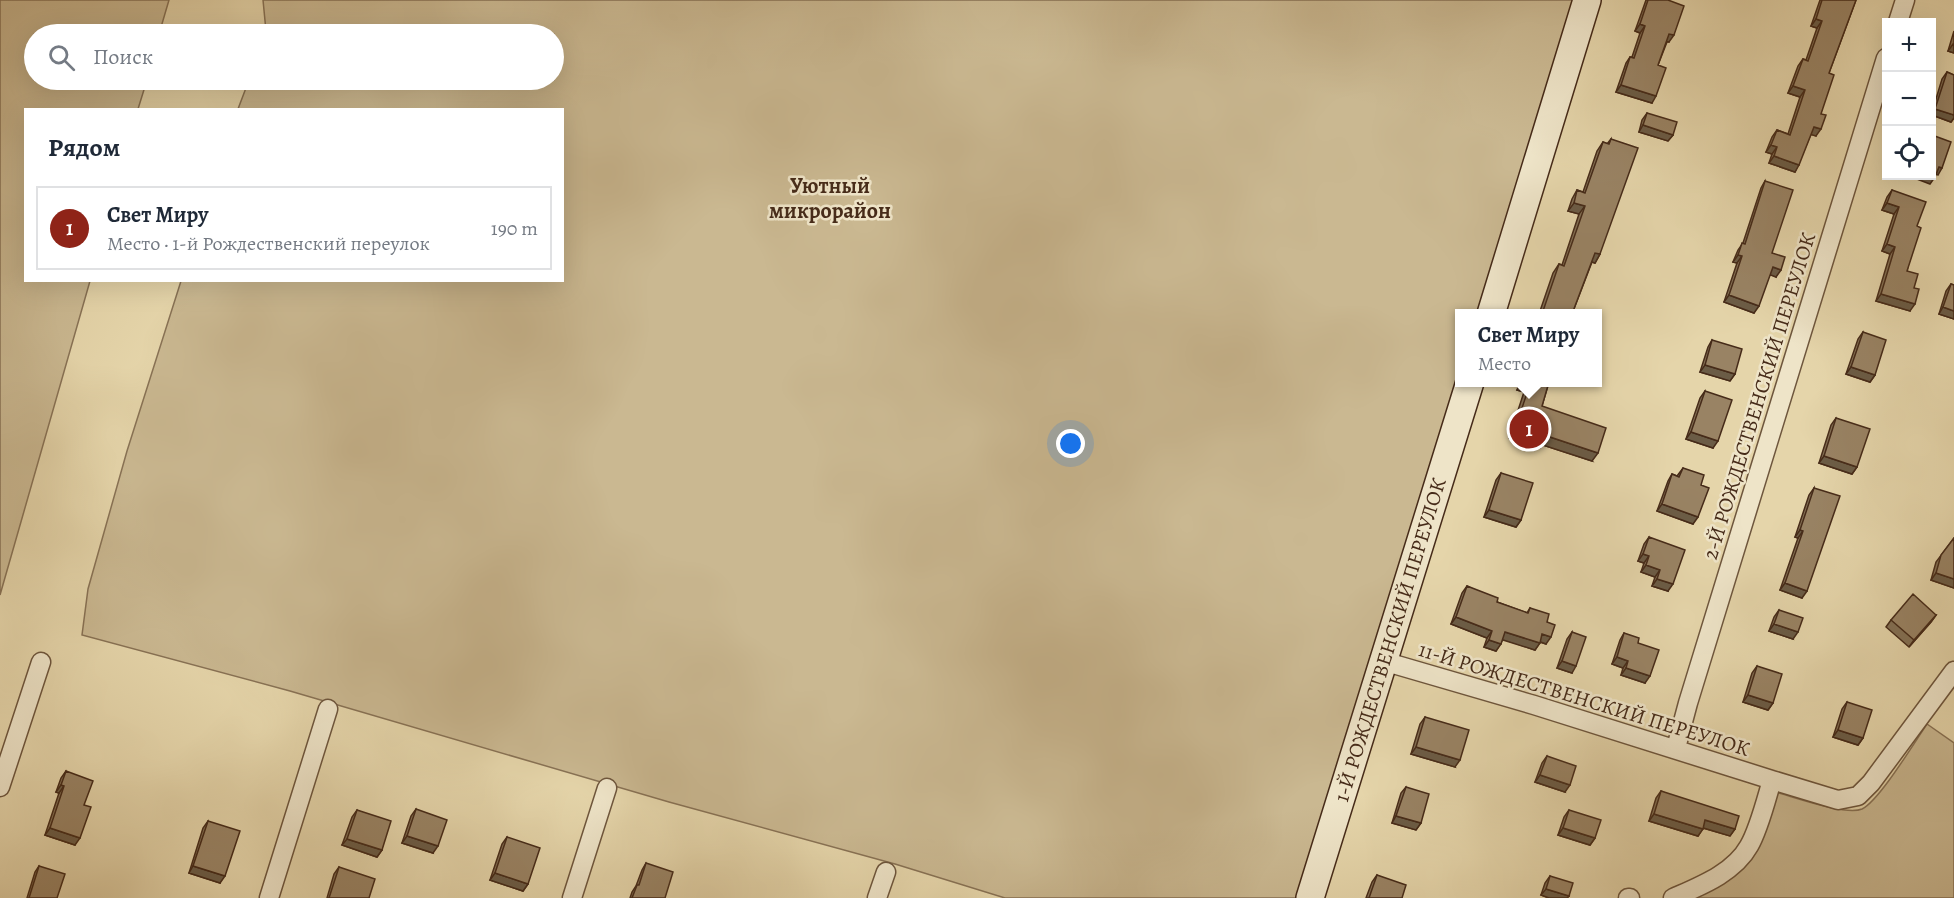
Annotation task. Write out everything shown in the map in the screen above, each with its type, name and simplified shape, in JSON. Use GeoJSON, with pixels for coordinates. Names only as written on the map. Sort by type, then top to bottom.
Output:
{"type":"FeatureCollection","features":[{"type":"Feature","properties":{"kind":"street"},"geometry":{"type":"LineString","coordinates":[[1493,309],[1587,0]]}},
{"type":"Feature","properties":{"kind":"street"},"geometry":{"type":"LineString","coordinates":[[1899,18],[1905,0]]}},
{"type":"Feature","properties":{"kind":"street","name":"2-Й РОЖДЕСТВЕНСКИЙ ПЕРЕУЛОК"},"geometry":{"type":"LineString","coordinates":[[1676,748],[1883,72]]}},
{"type":"Feature","properties":{"kind":"street","name":"1-Й РОЖДЕСТВЕНСКИЙ ПЕРЕУЛОК"},"geometry":{"type":"LineString","coordinates":[[1310,898],[1468,387]]}},
{"type":"Feature","properties":{"kind":"street","name":"11-Й РОЖДЕСТВЕНСКИЙ ПЕРЕУЛОК"},"geometry":{"type":"LineString","coordinates":[[1383,661],[1676,748],[1838,800],[1858,796],[1871,783],[1954,670]]}},
{"type":"Feature","properties":{"kind":"street"},"geometry":{"type":"LineString","coordinates":[[0,787],[40,662]]}},
{"type":"Feature","properties":{"kind":"street"},"geometry":{"type":"LineString","coordinates":[[268,898],[327,709]]}},
{"type":"Feature","properties":{"kind":"street"},"geometry":{"type":"LineString","coordinates":[[1673,898],[1728,870],[1749,847],[1772,780]]}},
{"type":"Feature","properties":{"kind":"street"},"geometry":{"type":"LineString","coordinates":[[573,898],[607,788]]}},
{"type":"Feature","properties":{"kind":"street"},"geometry":{"type":"LineString","coordinates":[[877,898],[886,872]]}},
{"type":"Feature","properties":{"kind":"shaded area"},"geometry":{"type":"Polygon","coordinates":[[[0,0],[169,0],[162,24],[24,24],[24,90],[144,90],[138,108],[24,108],[24,282],[90,282],[0,595],[0,0]]]}},
{"type":"Feature","properties":{"kind":"shaded area"},"geometry":{"type":"Polygon","coordinates":[[[263,0],[1574,0],[1482,309],[1455,309],[1455,387],[1458,387],[1297,898],[1005,898],[895,864],[669,802],[290,691],[82,635],[88,589],[127,451],[181,282],[564,282],[564,108],[238,108],[245,90],[564,90],[564,24],[265,24],[263,0]]]}},
{"type":"Feature","properties":{"kind":"shaded area"},"geometry":{"type":"Polygon","coordinates":[[[1927,724],[1954,743],[1954,898],[1686,898],[1736,869],[1775,792],[1832,808],[1862,809],[1887,784],[1927,724]]]}},
{"type":"Feature","properties":{"kind":"building"},"geometry":{"type":"Polygon","coordinates":[[[1648,0],[1668,0],[1684,6],[1674,35],[1669,34],[1658,65],[1666,68],[1656,96],[1621,85],[1630,57],[1634,58],[1645,26],[1640,24],[1648,0]]]}},
{"type":"Feature","properties":{"kind":"building"},"geometry":{"type":"Polygon","coordinates":[[[1822,0],[1856,0],[1829,73],[1834,75],[1821,114],[1826,115],[1821,129],[1814,127],[1799,165],[1774,156],[1777,147],[1771,145],[1777,130],[1790,135],[1805,90],[1793,86],[1803,59],[1808,61],[1822,21],[1816,19],[1822,0]]]}},
{"type":"Feature","properties":{"kind":"building"},"geometry":{"type":"Polygon","coordinates":[[[1947,72],[1954,75],[1954,115],[1936,109],[1947,72]]]}},
{"type":"Feature","properties":{"kind":"building"},"geometry":{"type":"Polygon","coordinates":[[[1647,113],[1677,122],[1673,135],[1643,125],[1647,113]]]}},
{"type":"Feature","properties":{"kind":"building"},"geometry":{"type":"Polygon","coordinates":[[[1936,136],[1951,142],[1942,168],[1939,167],[1936,174],[1936,136]]]}},
{"type":"Feature","properties":{"kind":"building"},"geometry":{"type":"Polygon","coordinates":[[[1611,139],[1638,148],[1600,254],[1595,253],[1574,309],[1544,309],[1559,264],[1564,266],[1585,206],[1574,203],[1577,190],[1585,193],[1603,142],[1609,144],[1611,139]]]}},
{"type":"Feature","properties":{"kind":"building"},"geometry":{"type":"Polygon","coordinates":[[[1765,181],[1793,190],[1772,253],[1785,257],[1781,270],[1773,267],[1759,306],[1729,295],[1742,256],[1738,255],[1742,243],[1745,244],[1765,181]]]}},
{"type":"Feature","properties":{"kind":"building"},"geometry":{"type":"Polygon","coordinates":[[[1892,190],[1926,202],[1917,226],[1921,228],[1907,271],[1918,274],[1914,288],[1919,289],[1915,304],[1881,294],[1895,247],[1887,244],[1899,207],[1887,203],[1892,190]]]}},
{"type":"Feature","properties":{"kind":"building"},"geometry":{"type":"Polygon","coordinates":[[[1951,284],[1954,285],[1954,311],[1943,307],[1951,284]]]}},
{"type":"Feature","properties":{"kind":"building"},"geometry":{"type":"Polygon","coordinates":[[[1863,332],[1886,340],[1875,375],[1851,367],[1863,332]]]}},
{"type":"Feature","properties":{"kind":"building"},"geometry":{"type":"Polygon","coordinates":[[[1712,340],[1742,349],[1735,374],[1705,365],[1712,340]]]}},
{"type":"Feature","properties":{"kind":"building"},"geometry":{"type":"Polygon","coordinates":[[[1529,387],[1548,387],[1542,406],[1606,428],[1598,453],[1547,436],[1546,440],[1515,429],[1529,387]]]}},
{"type":"Feature","properties":{"kind":"building"},"geometry":{"type":"Polygon","coordinates":[[[1705,391],[1732,400],[1718,441],[1691,432],[1705,391]]]}},
{"type":"Feature","properties":{"kind":"building"},"geometry":{"type":"Polygon","coordinates":[[[1836,418],[1870,429],[1857,467],[1824,456],[1836,418]]]}},
{"type":"Feature","properties":{"kind":"building"},"geometry":{"type":"Polygon","coordinates":[[[1683,468],[1704,475],[1701,485],[1709,488],[1698,517],[1662,504],[1672,474],[1679,477],[1683,468]]]}},
{"type":"Feature","properties":{"kind":"building"},"geometry":{"type":"Polygon","coordinates":[[[1501,473],[1533,483],[1521,520],[1489,510],[1501,473]]]}},
{"type":"Feature","properties":{"kind":"building"},"geometry":{"type":"Polygon","coordinates":[[[1814,488],[1840,496],[1807,591],[1785,583],[1803,531],[1800,530],[1814,488]]]}},
{"type":"Feature","properties":{"kind":"building"},"geometry":{"type":"Polygon","coordinates":[[[1649,537],[1685,550],[1673,584],[1657,579],[1660,570],[1646,565],[1649,556],[1643,554],[1649,537]]]}},
{"type":"Feature","properties":{"kind":"building"},"geometry":{"type":"Polygon","coordinates":[[[1954,538],[1954,579],[1936,573],[1941,555],[1954,538]]]}},
{"type":"Feature","properties":{"kind":"building"},"geometry":{"type":"Polygon","coordinates":[[[1467,586],[1498,598],[1497,602],[1528,613],[1530,608],[1549,614],[1547,622],[1555,625],[1551,637],[1542,634],[1540,643],[1505,632],[1501,644],[1489,640],[1492,631],[1456,617],[1467,586]]]}},
{"type":"Feature","properties":{"kind":"building"},"geometry":{"type":"Polygon","coordinates":[[[1913,594],[1936,615],[1914,640],[1891,620],[1913,594]]]}},
{"type":"Feature","properties":{"kind":"building"},"geometry":{"type":"Polygon","coordinates":[[[1779,610],[1803,618],[1798,632],[1774,624],[1779,610]]]}},
{"type":"Feature","properties":{"kind":"building"},"geometry":{"type":"Polygon","coordinates":[[[1572,632],[1586,637],[1576,666],[1562,661],[1572,632]]]}},
{"type":"Feature","properties":{"kind":"building"},"geometry":{"type":"Polygon","coordinates":[[[1624,633],[1639,638],[1638,643],[1659,650],[1650,676],[1626,668],[1628,661],[1617,657],[1624,633]]]}},
{"type":"Feature","properties":{"kind":"building"},"geometry":{"type":"Polygon","coordinates":[[[1757,666],[1782,674],[1773,703],[1748,695],[1757,666]]]}},
{"type":"Feature","properties":{"kind":"building"},"geometry":{"type":"Polygon","coordinates":[[[1847,702],[1872,710],[1863,738],[1838,730],[1847,702]]]}},
{"type":"Feature","properties":{"kind":"building"},"geometry":{"type":"Polygon","coordinates":[[[1425,717],[1469,730],[1460,760],[1416,747],[1425,717]]]}},
{"type":"Feature","properties":{"kind":"building"},"geometry":{"type":"Polygon","coordinates":[[[1547,756],[1576,766],[1570,785],[1540,775],[1547,756]]]}},
{"type":"Feature","properties":{"kind":"building"},"geometry":{"type":"Polygon","coordinates":[[[66,771],[93,781],[84,805],[91,807],[80,838],[50,828],[64,786],[61,785],[66,771]]]}},
{"type":"Feature","properties":{"kind":"building"},"geometry":{"type":"Polygon","coordinates":[[[1406,787],[1429,794],[1421,823],[1396,816],[1406,787]]]}},
{"type":"Feature","properties":{"kind":"building"},"geometry":{"type":"Polygon","coordinates":[[[1661,791],[1739,816],[1735,829],[1705,820],[1703,829],[1654,814],[1661,791]]]}},
{"type":"Feature","properties":{"kind":"building"},"geometry":{"type":"Polygon","coordinates":[[[416,809],[447,820],[438,846],[407,836],[416,809]]]}},
{"type":"Feature","properties":{"kind":"building"},"geometry":{"type":"Polygon","coordinates":[[[357,810],[391,821],[382,850],[347,839],[357,810]]]}},
{"type":"Feature","properties":{"kind":"building"},"geometry":{"type":"Polygon","coordinates":[[[1569,810],[1601,820],[1595,838],[1563,828],[1569,810]]]}},
{"type":"Feature","properties":{"kind":"building"},"geometry":{"type":"Polygon","coordinates":[[[208,821],[240,831],[225,876],[193,866],[208,821]]]}},
{"type":"Feature","properties":{"kind":"building"},"geometry":{"type":"Polygon","coordinates":[[[507,837],[540,848],[528,884],[495,873],[507,837]]]}},
{"type":"Feature","properties":{"kind":"building"},"geometry":{"type":"Polygon","coordinates":[[[646,863],[673,872],[665,898],[632,898],[646,863]]]}},
{"type":"Feature","properties":{"kind":"building"},"geometry":{"type":"Polygon","coordinates":[[[39,866],[65,874],[57,898],[29,898],[39,866]]]}},
{"type":"Feature","properties":{"kind":"building"},"geometry":{"type":"Polygon","coordinates":[[[339,867],[375,879],[369,898],[329,898],[339,867]]]}},
{"type":"Feature","properties":{"kind":"building"},"geometry":{"type":"Polygon","coordinates":[[[1377,875],[1406,885],[1402,898],[1369,898],[1377,875]]]}},
{"type":"Feature","properties":{"kind":"building"},"geometry":{"type":"Polygon","coordinates":[[[1550,876],[1573,883],[1569,896],[1546,889],[1550,876]]]}},
{"type":"Feature","properties":{"kind":"place","name":"Свет Миру"},"geometry":{"type":"Point","coordinates":[1529,429]}},
{"type":"Feature","properties":{"kind":"district","name":"Уютный микрорайон"},"geometry":{"type":"Point","coordinates":[830,198]}}]}
